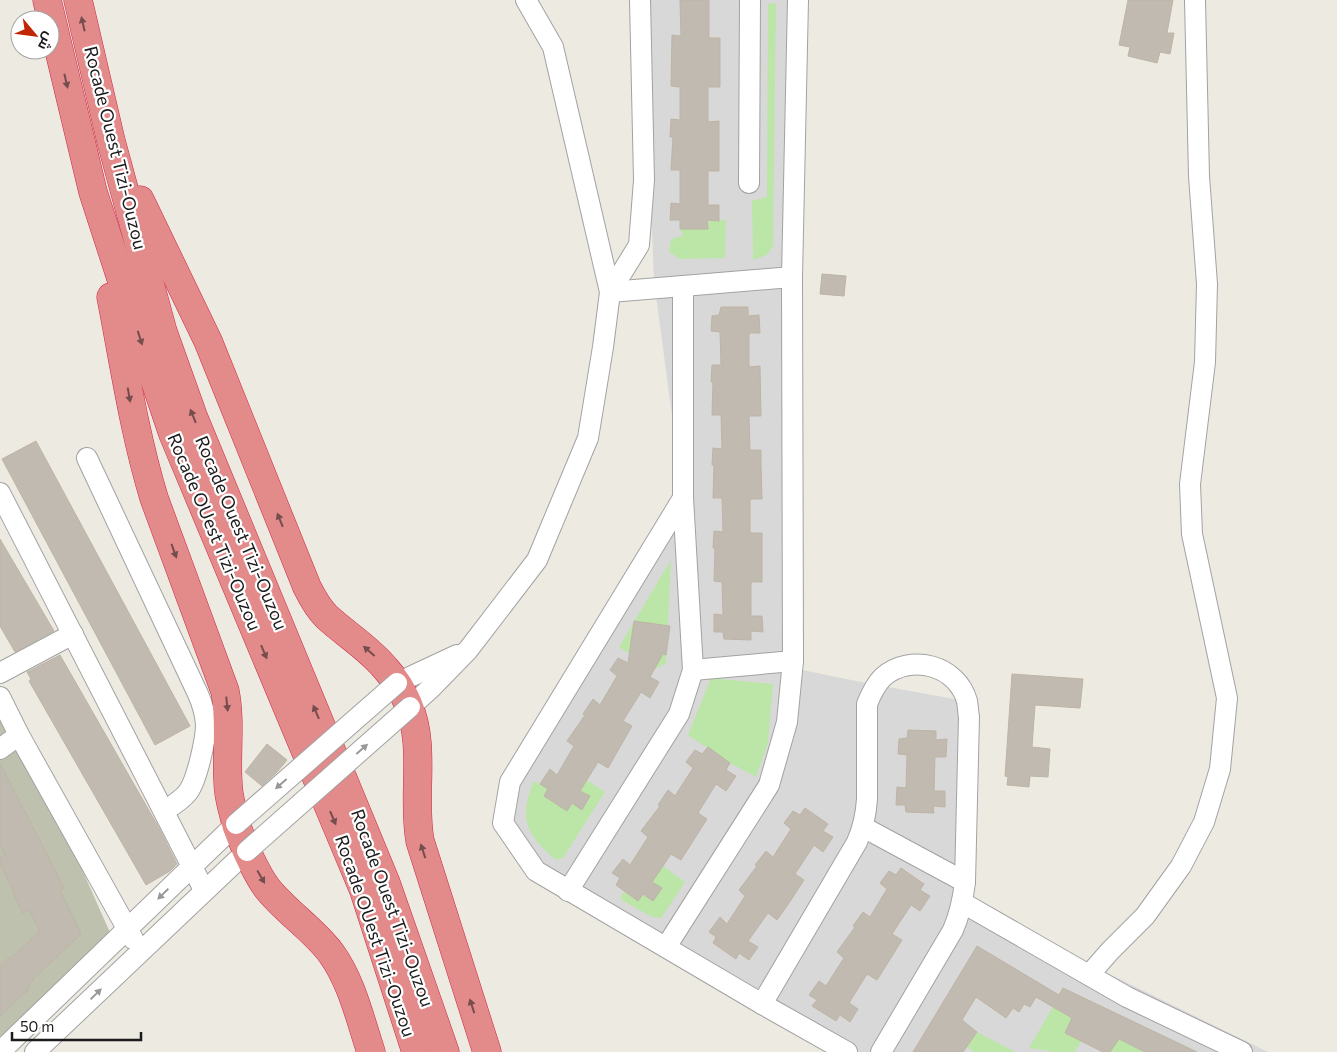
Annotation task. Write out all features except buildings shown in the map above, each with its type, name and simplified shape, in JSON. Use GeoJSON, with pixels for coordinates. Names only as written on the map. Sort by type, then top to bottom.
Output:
{"type":"FeatureCollection","features":[{"type":"Feature","properties":{"kind":"highway","name":"Rocade OUest Tizi-Ouzou"},"geometry":{"type":"LineString","coordinates":[[47,0],[93,192],[173,434],[364,891],[416,1052]]}},
{"type":"Feature","properties":{"kind":"highway","name":"Rocade Ouest Tizi-Ouzou"},"geometry":{"type":"LineString","coordinates":[[78,0],[111,140],[163,332],[177,374],[386,882],[445,1052]]}},
{"type":"Feature","properties":{"kind":"highway"},"geometry":{"type":"LineString","coordinates":[[111,140],[208,341],[312,597],[325,615],[388,670],[410,707],[418,742],[417,817],[420,841],[487,1052]]}},
{"type":"Feature","properties":{"kind":"highway"},"geometry":{"type":"LineString","coordinates":[[93,192],[135,426],[147,475],[225,691],[228,716],[228,782],[236,824],[247,851],[268,889],[323,943],[341,968],[349,985],[371,1052]]}},
{"type":"Feature","properties":{"kind":"street"},"geometry":{"type":"LineString","coordinates":[[35,1052],[204,890],[432,687],[468,650],[537,560],[588,438],[610,292],[553,47],[526,0]]}},
{"type":"Feature","properties":{"kind":"street"},"geometry":{"type":"LineString","coordinates":[[610,292],[640,245],[644,180],[640,0]]}},
{"type":"Feature","properties":{"kind":"street"},"geometry":{"type":"LineString","coordinates":[[749,183],[750,0]]}},
{"type":"Feature","properties":{"kind":"street"},"geometry":{"type":"LineString","coordinates":[[666,948],[769,785],[788,722],[793,661],[792,277],[798,0]]}},
{"type":"Feature","properties":{"kind":"street"},"geometry":{"type":"LineString","coordinates":[[1089,975],[1145,916],[1181,866],[1204,822],[1220,769],[1227,698],[1192,534],[1190,484],[1204,362],[1207,284],[1199,176],[1195,0]]}},
{"type":"Feature","properties":{"kind":"street"},"geometry":{"type":"LineString","coordinates":[[1197,91],[1208,0]]}},
{"type":"Feature","properties":{"kind":"street"},"geometry":{"type":"LineString","coordinates":[[610,292],[792,277]]}},
{"type":"Feature","properties":{"kind":"street"},"geometry":{"type":"LineString","coordinates":[[568,891],[679,714],[693,670],[684,498],[683,286]]}},
{"type":"Feature","properties":{"kind":"street"},"geometry":{"type":"LineString","coordinates":[[87,458],[204,710],[205,736],[193,784],[182,798],[164,812]]}},
{"type":"Feature","properties":{"kind":"street"},"geometry":{"type":"LineString","coordinates":[[0,493],[204,890]]}},
{"type":"Feature","properties":{"kind":"street"},"geometry":{"type":"LineString","coordinates":[[684,498],[510,782],[503,823],[536,872],[847,1052]]}},
{"type":"Feature","properties":{"kind":"street"},"geometry":{"type":"LineString","coordinates":[[0,673],[73,634]]}},
{"type":"Feature","properties":{"kind":"street"},"geometry":{"type":"LineString","coordinates":[[0,1052],[236,824],[397,683],[468,650]]}},
{"type":"Feature","properties":{"kind":"street"},"geometry":{"type":"LineString","coordinates":[[693,670],[793,661]]}},
{"type":"Feature","properties":{"kind":"street"},"geometry":{"type":"LineString","coordinates":[[762,1004],[857,842],[863,827],[867,799],[867,704],[873,690],[882,678],[895,669],[909,664],[924,664],[939,668],[952,676],[961,688],[967,702],[969,717],[966,882],[963,902],[952,930],[881,1052]]}},
{"type":"Feature","properties":{"kind":"street"},"geometry":{"type":"LineString","coordinates":[[0,697],[19,735],[140,952]]}},
{"type":"Feature","properties":{"kind":"street"},"geometry":{"type":"LineString","coordinates":[[0,749],[19,735]]}},
{"type":"Feature","properties":{"kind":"street"},"geometry":{"type":"LineString","coordinates":[[863,827],[966,882]]}},
{"type":"Feature","properties":{"kind":"street"},"geometry":{"type":"LineString","coordinates":[[963,902],[1127,996],[1242,1052]]}},
{"type":"Feature","properties":{"kind":"shaded area"},"geometry":{"type":"Polygon","coordinates":[[[643,0],[799,0],[793,668],[971,702],[963,902],[1268,1052],[844,1052],[536,871],[503,823],[510,782],[683,498],[654,281],[643,0]]]}},
{"type":"Feature","properties":{"kind":"shaded area"},"geometry":{"type":"Polygon","coordinates":[[[0,685],[112,937],[0,1045],[0,685]]]}},
{"type":"Feature","properties":{"kind":"green space"},"geometry":{"type":"Polygon","coordinates":[[[776,3],[773,246],[767,255],[753,260],[752,201],[767,197],[768,4],[776,3]]]}},
{"type":"Feature","properties":{"kind":"green space"},"geometry":{"type":"Polygon","coordinates":[[[726,219],[725,258],[680,259],[669,252],[671,239],[683,236],[680,229],[707,229],[707,220],[719,221],[726,219]]]}},
{"type":"Feature","properties":{"kind":"green space"},"geometry":{"type":"Polygon","coordinates":[[[671,560],[666,663],[654,670],[619,647],[671,560]]]}},
{"type":"Feature","properties":{"kind":"green space"},"geometry":{"type":"Polygon","coordinates":[[[711,678],[773,684],[768,743],[756,777],[730,763],[688,735],[711,678]]]}},
{"type":"Feature","properties":{"kind":"green space"},"geometry":{"type":"Polygon","coordinates":[[[587,780],[605,792],[563,858],[556,860],[538,842],[528,825],[526,806],[534,781],[548,789],[545,796],[567,811],[572,803],[582,810],[590,797],[580,791],[587,780]]]}},
{"type":"Feature","properties":{"kind":"green space"},"geometry":{"type":"Polygon","coordinates":[[[663,866],[685,882],[661,918],[652,917],[620,899],[624,891],[638,901],[643,894],[654,900],[661,888],[652,882],[663,866]]]}},
{"type":"Feature","properties":{"kind":"green space"},"geometry":{"type":"Polygon","coordinates":[[[1053,1007],[1072,1018],[1082,1041],[1074,1052],[1055,1052],[1029,1048],[1053,1007]]]}},
{"type":"Feature","properties":{"kind":"green space"},"geometry":{"type":"Polygon","coordinates":[[[977,1032],[1015,1052],[974,1052],[967,1047],[977,1032]]]}},
{"type":"Feature","properties":{"kind":"green space"},"geometry":{"type":"Polygon","coordinates":[[[1119,1039],[1144,1052],[1110,1052],[1119,1039]]]}}]}
